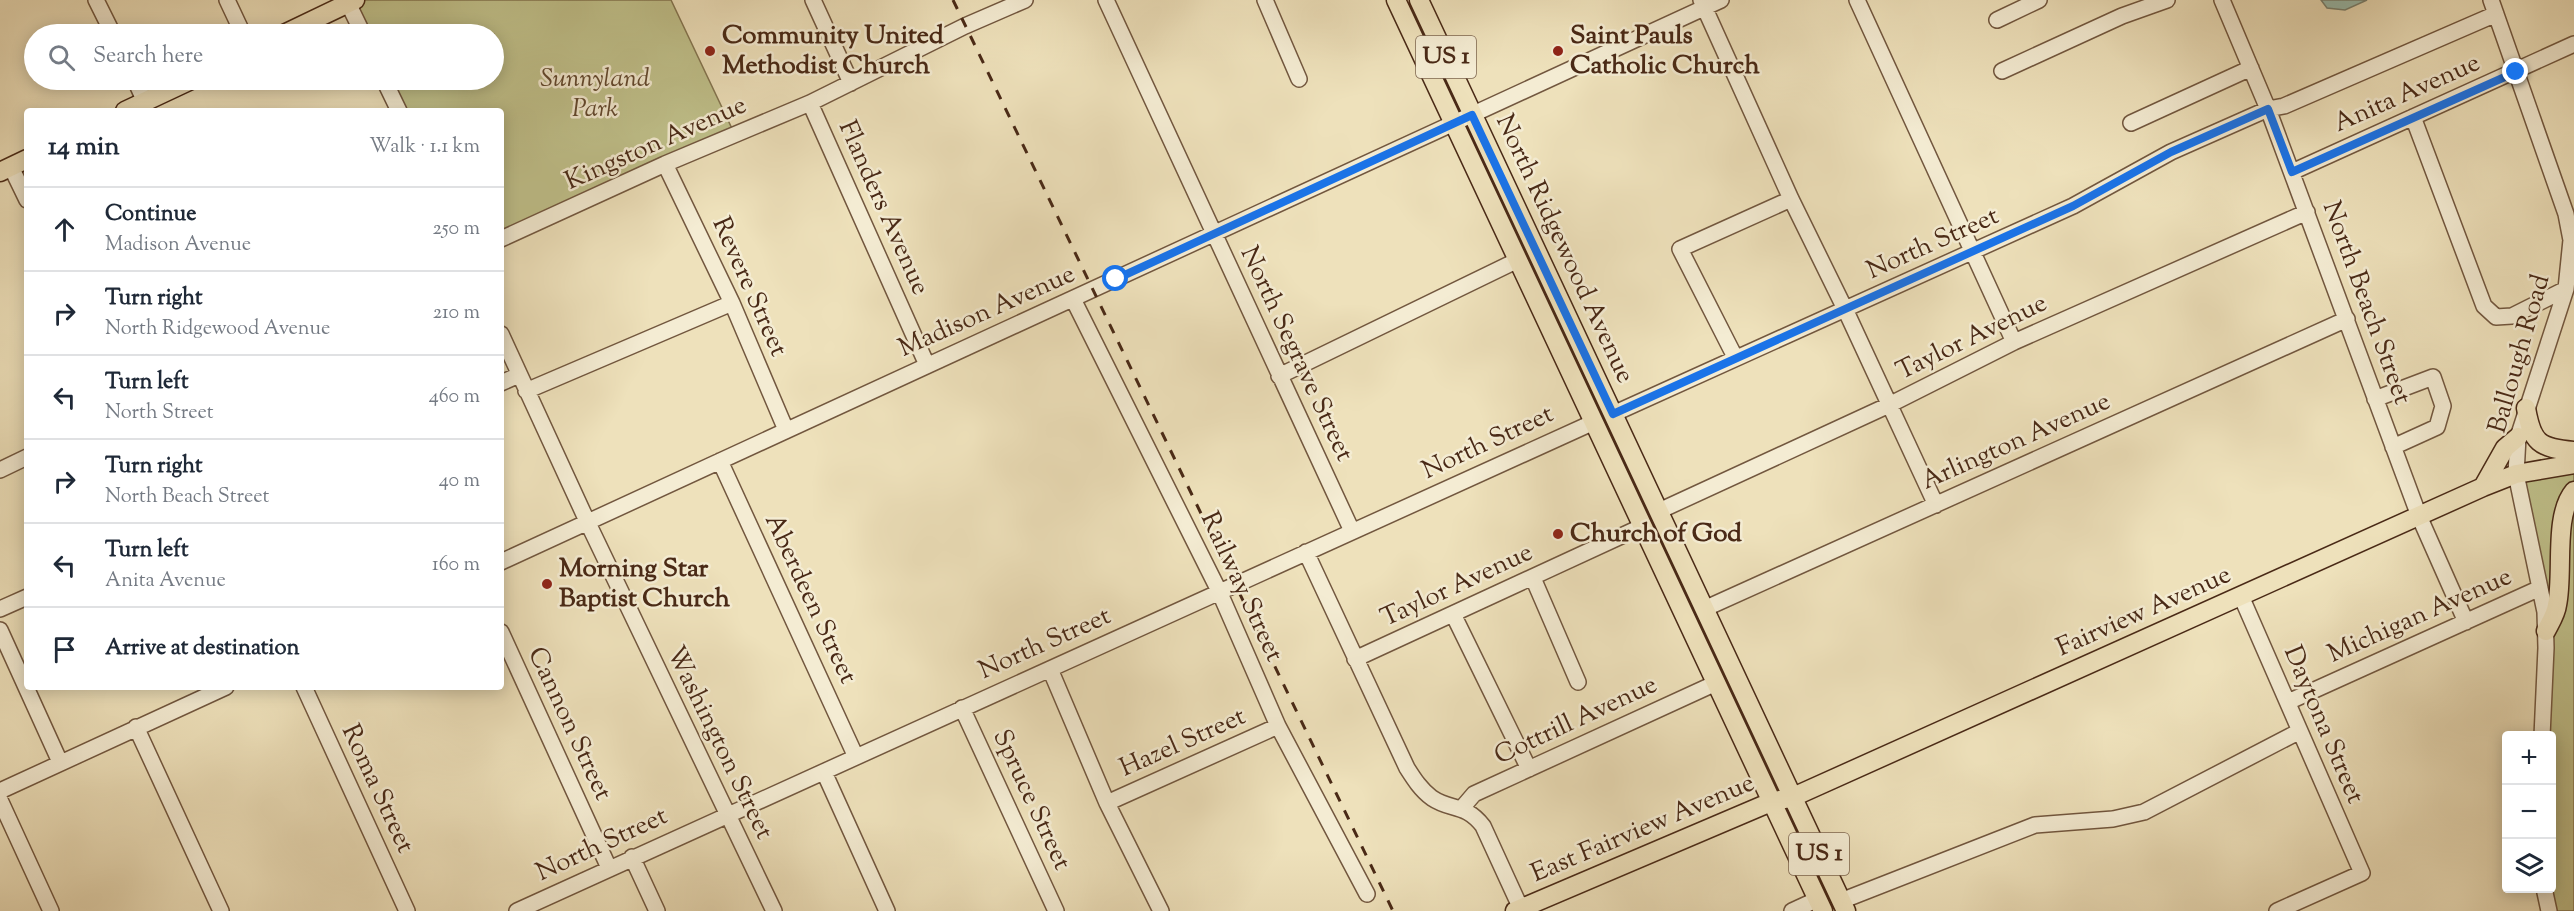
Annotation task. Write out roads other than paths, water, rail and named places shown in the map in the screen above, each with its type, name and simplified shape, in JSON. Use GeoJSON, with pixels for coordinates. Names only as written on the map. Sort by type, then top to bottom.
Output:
{"type":"FeatureCollection","features":[{"type":"Feature","properties":{"kind":"main road","name":"North Ridgewood Avenue"},"geometry":{"type":"LineString","coordinates":[[1396,0],[1820,905]]}},
{"type":"Feature","properties":{"kind":"main road","name":"North Ridgewood Avenue"},"geometry":{"type":"LineString","coordinates":[[1419,0],[1844,906]]}},
{"type":"Feature","properties":{"kind":"main road"},"geometry":{"type":"LineString","coordinates":[[305,24],[352,2]]}},
{"type":"Feature","properties":{"kind":"main road"},"geometry":{"type":"LineString","coordinates":[[132,108],[170,90]]}},
{"type":"Feature","properties":{"kind":"main road"},"geometry":{"type":"LineString","coordinates":[[2526,408],[2530,429],[2536,440],[2550,449],[2574,451]]}},
{"type":"Feature","properties":{"kind":"main road"},"geometry":{"type":"LineString","coordinates":[[2483,487],[2505,448],[2518,437]]}},
{"type":"Feature","properties":{"kind":"main road"},"geometry":{"type":"LineString","coordinates":[[2516,474],[2574,464]]}},
{"type":"Feature","properties":{"kind":"main road","name":"Fairview Avenue"},"geometry":{"type":"LineString","coordinates":[[1793,797],[2516,474]]}},
{"type":"Feature","properties":{"kind":"main road"},"geometry":{"type":"LineString","coordinates":[[2546,631],[2557,608],[2561,577],[2563,518],[2570,496],[2574,491]]}},
{"type":"Feature","properties":{"kind":"main road"},"geometry":{"type":"LineString","coordinates":[[1676,596],[1691,606],[1704,609]]}},
{"type":"Feature","properties":{"kind":"main road","name":"East Fairview Avenue"},"geometry":{"type":"LineString","coordinates":[[1520,910],[1771,802],[1793,797]]}},
{"type":"Feature","properties":{"kind":"street"},"geometry":{"type":"LineString","coordinates":[[96,0],[108,24]]}},
{"type":"Feature","properties":{"kind":"street"},"geometry":{"type":"LineString","coordinates":[[227,0],[238,24]]}},
{"type":"Feature","properties":{"kind":"street"},"geometry":{"type":"LineString","coordinates":[[813,0],[851,83]]}},
{"type":"Feature","properties":{"kind":"street","name":"Kingston Avenue"},"geometry":{"type":"LineString","coordinates":[[504,238],[665,164],[810,103],[1025,0]]}},
{"type":"Feature","properties":{"kind":"street","name":"North Segrave Street"},"geometry":{"type":"LineString","coordinates":[[1106,0],[1352,531]]}},
{"type":"Feature","properties":{"kind":"street"},"geometry":{"type":"LineString","coordinates":[[1265,0],[1299,79]]}},
{"type":"Feature","properties":{"kind":"street","name":"Madison Avenue"},"geometry":{"type":"LineString","coordinates":[[504,561],[1472,115],[1703,4],[1721,0]]}},
{"type":"Feature","properties":{"kind":"street"},"geometry":{"type":"LineString","coordinates":[[1857,0],[2014,342]]}},
{"type":"Feature","properties":{"kind":"street"},"geometry":{"type":"LineString","coordinates":[[1997,20],[2038,0]]}},
{"type":"Feature","properties":{"kind":"street"},"geometry":{"type":"LineString","coordinates":[[2002,71],[2122,16],[2167,0]]}},
{"type":"Feature","properties":{"kind":"street","name":"North Beach Street"},"geometry":{"type":"LineString","coordinates":[[2222,0],[2268,109],[2420,516],[2466,622]]}},
{"type":"Feature","properties":{"kind":"street"},"geometry":{"type":"LineString","coordinates":[[352,2],[360,24]]}},
{"type":"Feature","properties":{"kind":"street"},"geometry":{"type":"LineString","coordinates":[[1703,4],[1791,199],[1936,505]]}},
{"type":"Feature","properties":{"kind":"street","name":"North Street"},"geometry":{"type":"LineString","coordinates":[[1613,414],[2073,206],[2171,152],[2268,109],[2284,106],[2493,7]]}},
{"type":"Feature","properties":{"kind":"street","name":"Ballough Road"},"geometry":{"type":"LineString","coordinates":[[2493,7],[2566,214],[2571,240],[2566,290],[2518,437],[2516,474],[2540,588]]}},
{"type":"Feature","properties":{"kind":"street","name":"Anita Avenue"},"geometry":{"type":"LineString","coordinates":[[2292,172],[2574,44]]}},
{"type":"Feature","properties":{"kind":"street"},"geometry":{"type":"LineString","coordinates":[[2131,123],[2251,68]]}},
{"type":"Feature","properties":{"kind":"street"},"geometry":{"type":"LineString","coordinates":[[140,90],[145,102]]}},
{"type":"Feature","properties":{"kind":"street"},"geometry":{"type":"LineString","coordinates":[[389,90],[398,108]]}},
{"type":"Feature","properties":{"kind":"street","name":"Flanders Avenue"},"geometry":{"type":"LineString","coordinates":[[810,103],[927,365]]}},
{"type":"Feature","properties":{"kind":"street"},"geometry":{"type":"LineString","coordinates":[[2413,117],[2484,306],[2496,317],[2512,316],[2566,290]]}},
{"type":"Feature","properties":{"kind":"street","name":"Revere Street"},"geometry":{"type":"LineString","coordinates":[[665,164],[732,303],[786,430]]}},
{"type":"Feature","properties":{"kind":"street"},"geometry":{"type":"LineString","coordinates":[[13,166],[24,193]]}},
{"type":"Feature","properties":{"kind":"street"},"geometry":{"type":"LineString","coordinates":[[1735,357],[1680,249],[1791,199]]}},
{"type":"Feature","properties":{"kind":"street","name":"Taylor Avenue"},"geometry":{"type":"LineString","coordinates":[[1659,511],[1889,405],[2014,342],[2307,212]]}},
{"type":"Feature","properties":{"kind":"street"},"geometry":{"type":"LineString","coordinates":[[1280,376],[1518,260]]}},
{"type":"Feature","properties":{"kind":"street","name":"Railway Street"},"geometry":{"type":"LineString","coordinates":[[1073,299],[1219,591],[1278,726],[1367,894]]}},
{"type":"Feature","properties":{"kind":"street"},"geometry":{"type":"LineString","coordinates":[[526,391],[732,303]]}},
{"type":"Feature","properties":{"kind":"street","name":"Arlington Avenue"},"geometry":{"type":"LineString","coordinates":[[1704,609],[2347,319]]}},
{"type":"Feature","properties":{"kind":"street","name":"Washington Street"},"geometry":{"type":"LineString","coordinates":[[504,341],[587,521],[774,911]]}},
{"type":"Feature","properties":{"kind":"street"},"geometry":{"type":"LineString","coordinates":[[504,382],[519,375]]}},
{"type":"Feature","properties":{"kind":"street"},"geometry":{"type":"LineString","coordinates":[[2375,399],[2433,377],[2443,406],[2437,427],[2393,447]]}},
{"type":"Feature","properties":{"kind":"street","name":"North Street"},"geometry":{"type":"LineString","coordinates":[[517,911],[1593,422]]}},
{"type":"Feature","properties":{"kind":"street"},"geometry":{"type":"LineString","coordinates":[[1,467],[24,458]]}},
{"type":"Feature","properties":{"kind":"street","name":"Aberdeen Street"},"geometry":{"type":"LineString","coordinates":[[720,461],[856,757]]}},
{"type":"Feature","properties":{"kind":"street","name":"Taylor Avenue"},"geometry":{"type":"LineString","coordinates":[[1355,659],[1643,526]]}},
{"type":"Feature","properties":{"kind":"street"},"geometry":{"type":"LineString","coordinates":[[1306,552],[1407,768],[1419,787],[1434,799],[1462,808],[1483,826],[1520,910]]}},
{"type":"Feature","properties":{"kind":"street"},"geometry":{"type":"LineString","coordinates":[[1533,578],[1578,682]]}},
{"type":"Feature","properties":{"kind":"street"},"geometry":{"type":"LineString","coordinates":[[2540,588],[2546,631],[2542,731]]}},
{"type":"Feature","properties":{"kind":"street","name":"Michigan Avenue"},"geometry":{"type":"LineString","coordinates":[[2288,702],[2540,588]]}},
{"type":"Feature","properties":{"kind":"street","name":"Daytona Street"},"geometry":{"type":"LineString","coordinates":[[2241,596],[2362,873],[2277,911]]}},
{"type":"Feature","properties":{"kind":"street"},"geometry":{"type":"LineString","coordinates":[[0,609],[24,598]]}},
{"type":"Feature","properties":{"kind":"street"},"geometry":{"type":"LineString","coordinates":[[1454,614],[1529,769]]}},
{"type":"Feature","properties":{"kind":"street"},"geometry":{"type":"LineString","coordinates":[[0,630],[24,683]]}},
{"type":"Feature","properties":{"kind":"street","name":"Cannon Street"},"geometry":{"type":"LineString","coordinates":[[504,639],[609,868]]}},
{"type":"Feature","properties":{"kind":"street"},"geometry":{"type":"LineString","coordinates":[[1050,669],[1107,803],[1161,911]]}},
{"type":"Feature","properties":{"kind":"street","name":"Cottrill Avenue"},"geometry":{"type":"LineString","coordinates":[[1462,808],[1474,794],[1716,682]]}},
{"type":"Feature","properties":{"kind":"street"},"geometry":{"type":"LineString","coordinates":[[27,690],[60,762]]}},
{"type":"Feature","properties":{"kind":"street"},"geometry":{"type":"LineString","coordinates":[[0,791],[219,690]]}},
{"type":"Feature","properties":{"kind":"street","name":"Roma Street"},"geometry":{"type":"LineString","coordinates":[[305,690],[407,911]]}},
{"type":"Feature","properties":{"kind":"street","name":"Spruce Street"},"geometry":{"type":"LineString","coordinates":[[962,708],[1056,911]]}},
{"type":"Feature","properties":{"kind":"street","name":"Hazel Street"},"geometry":{"type":"LineString","coordinates":[[1107,803],[1278,726]]}},
{"type":"Feature","properties":{"kind":"street"},"geometry":{"type":"LineString","coordinates":[[136,727],[221,911]]}},
{"type":"Feature","properties":{"kind":"street"},"geometry":{"type":"LineString","coordinates":[[1844,906],[2035,825],[2114,819],[2144,812],[2300,731]]}},
{"type":"Feature","properties":{"kind":"street"},"geometry":{"type":"LineString","coordinates":[[824,772],[887,911]]}},
{"type":"Feature","properties":{"kind":"street"},"geometry":{"type":"LineString","coordinates":[[0,800],[51,911]]}},
{"type":"Feature","properties":{"kind":"street"},"geometry":{"type":"LineString","coordinates":[[632,857],[657,911]]}},
{"type":"Feature","properties":{"kind":"street"},"geometry":{"type":"LineString","coordinates":[[2545,893],[2549,911]]}},
{"type":"Feature","properties":{"kind":"street"},"geometry":{"type":"LineString","coordinates":[[1792,911],[1820,905]]}},
{"type":"Feature","properties":{"kind":"railway"},"geometry":{"type":"LineString","coordinates":[[953,0],[1393,911]]}},
{"type":"Feature","properties":{"kind":"place","name":"Community United Methodist Church"},"geometry":{"type":"Point","coordinates":[710,51]}},
{"type":"Feature","properties":{"kind":"place","name":"Saint Pauls Catholic Church"},"geometry":{"type":"Point","coordinates":[1558,51]}},
{"type":"Feature","properties":{"kind":"place","name":"Church of God"},"geometry":{"type":"Point","coordinates":[1558,534]}},
{"type":"Feature","properties":{"kind":"place","name":"Morning Star Baptist Church"},"geometry":{"type":"Point","coordinates":[547,584]}},
{"type":"Feature","properties":{"kind":"park label","name":"Sunnyland Park"},"geometry":{"type":"Point","coordinates":[595,94]}}]}
